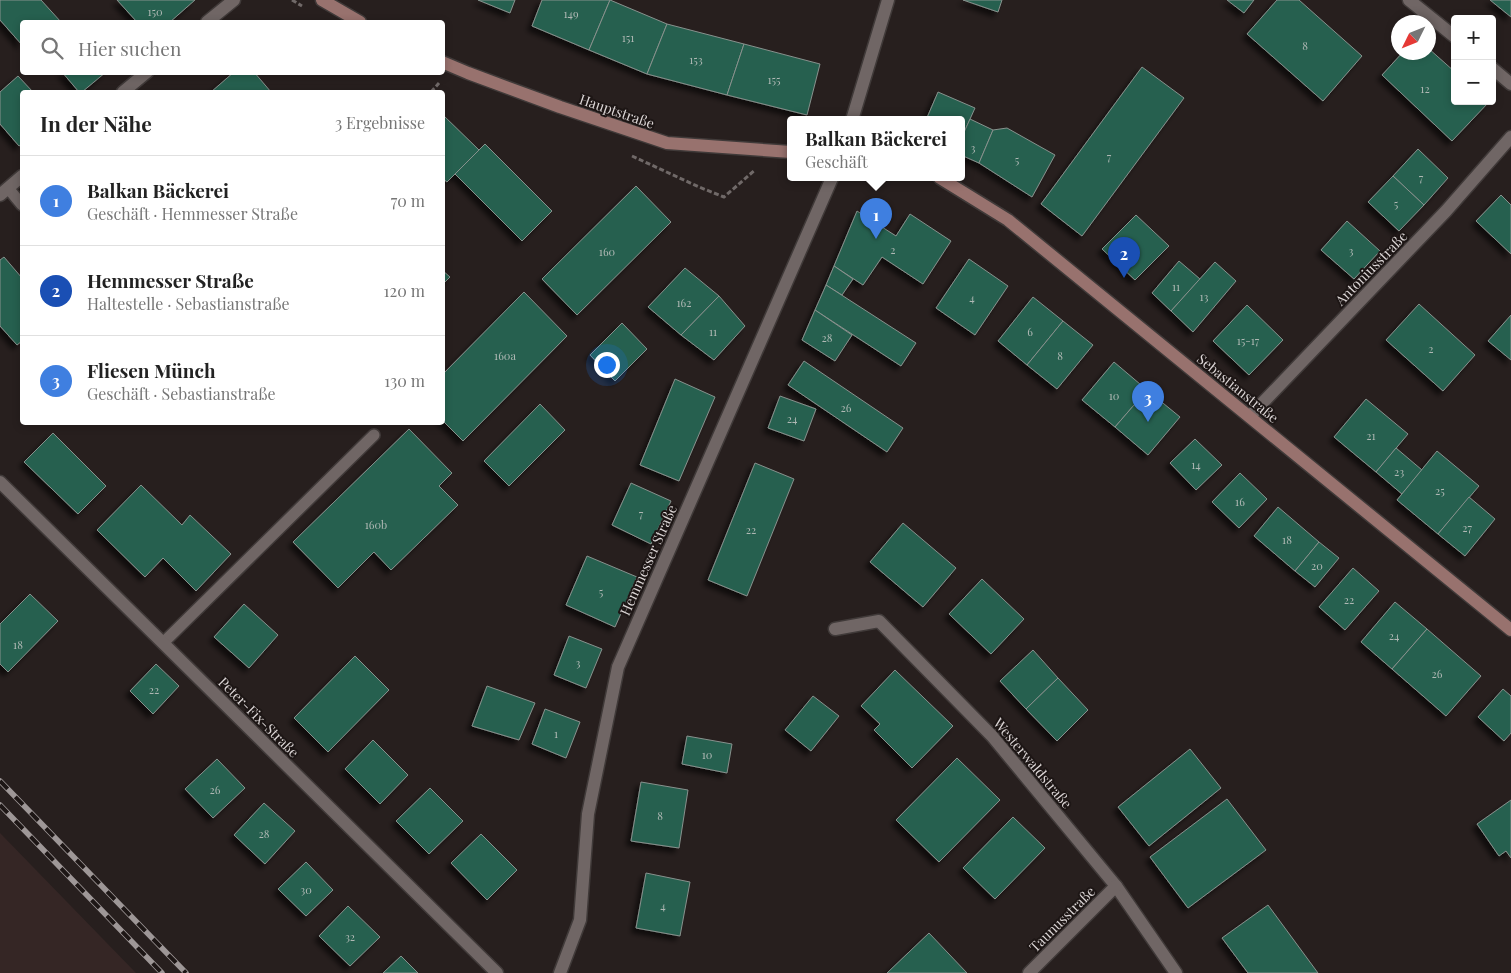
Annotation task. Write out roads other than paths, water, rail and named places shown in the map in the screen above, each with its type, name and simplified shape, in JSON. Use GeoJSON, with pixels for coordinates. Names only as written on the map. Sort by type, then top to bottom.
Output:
{"type":"FeatureCollection","features":[{"type":"Feature","properties":{"kind":"street"},"geometry":{"type":"LineString","coordinates":[[209,20],[234,0]]}},
{"type":"Feature","properties":{"kind":"street"},"geometry":{"type":"LineString","coordinates":[[322,0],[357,20]]}},
{"type":"Feature","properties":{"kind":"street"},"geometry":{"type":"LineString","coordinates":[[853,116],[888,0]]}},
{"type":"Feature","properties":{"kind":"street"},"geometry":{"type":"LineString","coordinates":[[1409,0],[1451,35]]}},
{"type":"Feature","properties":{"kind":"street","name":"Hauptstraße"},"geometry":{"type":"LineString","coordinates":[[445,63],[560,107],[667,143],[787,152]]}},
{"type":"Feature","properties":{"kind":"street"},"geometry":{"type":"LineString","coordinates":[[1496,71],[1511,84]]}},
{"type":"Feature","properties":{"kind":"street"},"geometry":{"type":"LineString","coordinates":[[125,90],[143,75]]}},
{"type":"Feature","properties":{"kind":"street","name":"Antoniusstraße"},"geometry":{"type":"LineString","coordinates":[[1250,416],[1446,211],[1511,137]]}},
{"type":"Feature","properties":{"kind":"street"},"geometry":{"type":"LineString","coordinates":[[4,192],[20,178]]}},
{"type":"Feature","properties":{"kind":"street","name":"Hemmesser Straße"},"geometry":{"type":"LineString","coordinates":[[560,973],[580,920],[588,814],[618,667],[831,181]]}},
{"type":"Feature","properties":{"kind":"street","name":"Sebastianstraße"},"geometry":{"type":"LineString","coordinates":[[945,181],[1008,220],[1511,630]]}},
{"type":"Feature","properties":{"kind":"street","name":"Peter-Fix-Straße"},"geometry":{"type":"LineString","coordinates":[[0,482],[497,973]]}},
{"type":"Feature","properties":{"kind":"street","name":"Westerwaldstraße"},"geometry":{"type":"LineString","coordinates":[[835,629],[879,621],[992,736],[1116,886],[1176,973]]}},
{"type":"Feature","properties":{"kind":"street","name":"Taunusstraße"},"geometry":{"type":"LineString","coordinates":[[1029,973],[1116,886]]}},
{"type":"Feature","properties":{"kind":"lane"},"geometry":{"type":"LineString","coordinates":[[4,192],[20,204]]}},
{"type":"Feature","properties":{"kind":"lane"},"geometry":{"type":"LineString","coordinates":[[163,643],[374,435]]}},
{"type":"Feature","properties":{"kind":"railway"},"geometry":{"type":"LineString","coordinates":[[0,781],[186,973]]}},
{"type":"Feature","properties":{"kind":"railway"},"geometry":{"type":"LineString","coordinates":[[0,805],[162,973]]}},
{"type":"Feature","properties":{"kind":"place","name":"Balkan Bäckerei"},"geometry":{"type":"Point","coordinates":[876,239]}},
{"type":"Feature","properties":{"kind":"place","name":"Hemmesser Straße"},"geometry":{"type":"Point","coordinates":[1124,278]}},
{"type":"Feature","properties":{"kind":"place","name":"Fliesen Münch"},"geometry":{"type":"Point","coordinates":[1148,422]}}]}
